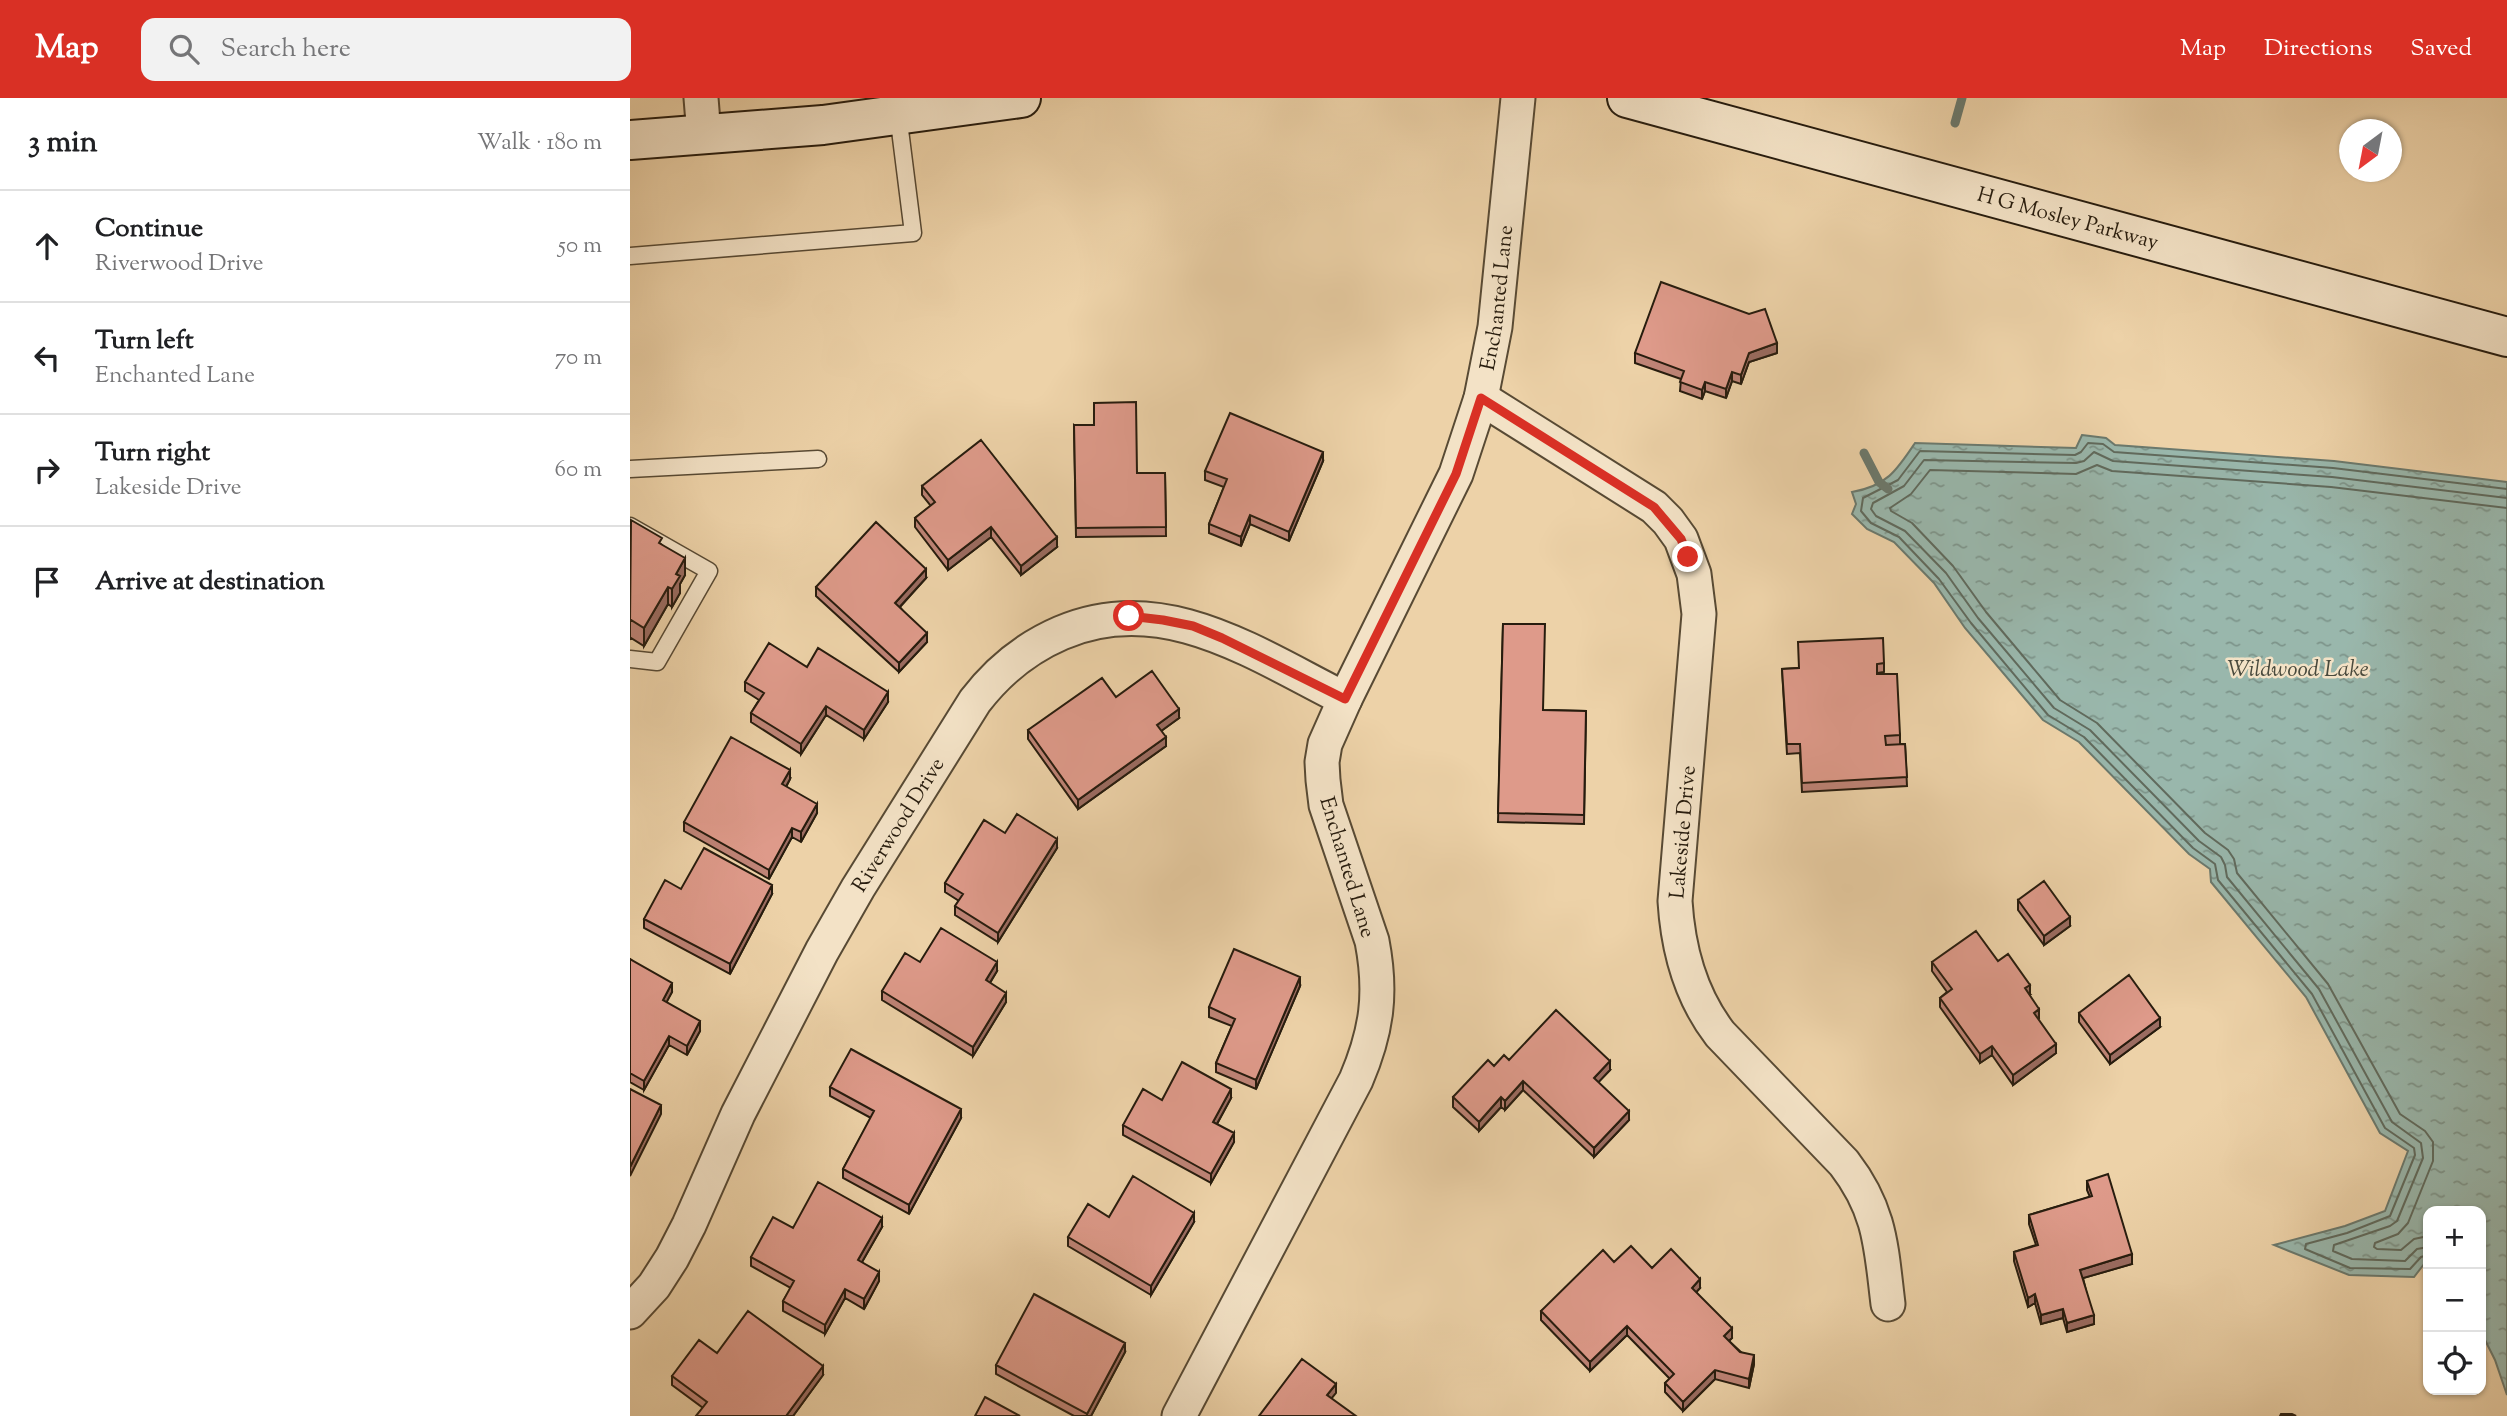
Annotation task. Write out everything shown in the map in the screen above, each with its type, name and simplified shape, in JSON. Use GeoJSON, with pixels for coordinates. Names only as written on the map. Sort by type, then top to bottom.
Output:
{"type":"FeatureCollection","features":[{"type":"Feature","properties":{"kind":"main road"},"geometry":{"type":"LineString","coordinates":[[630,140],[823,125],[1021,98]]}},
{"type":"Feature","properties":{"kind":"main road","name":"H G Mosley Parkway"},"geometry":{"type":"LineString","coordinates":[[1627,98],[2507,337]]}},
{"type":"Feature","properties":{"kind":"street"},"geometry":{"type":"LineString","coordinates":[[701,98],[704,135]]}},
{"type":"Feature","properties":{"kind":"street","name":"Enchanted Lane"},"geometry":{"type":"LineString","coordinates":[[1179,1416],[1356,1080],[1374,1028],[1378,995],[1372,941],[1326,805],[1322,762],[1325,744],[1345,699],[1456,474],[1481,398],[1495,327],[1518,98]]}},
{"type":"Feature","properties":{"kind":"street","name":"Lakeside Drive"},"geometry":{"type":"LineString","coordinates":[[1481,398],[1636,494],[1668,521],[1681,539],[1694,574],[1699,614],[1675,901],[1676,923],[1686,972],[1705,1015],[1720,1034],[1858,1180],[1880,1233],[1888,1304]]}},
{"type":"Feature","properties":{"kind":"street","name":"Riverwood Drive"},"geometry":{"type":"LineString","coordinates":[[630,1312],[654,1286],[672,1258],[760,1069],[858,888],[975,701],[987,684],[1016,658],[1048,638],[1081,625],[1129,616],[1147,617],[1193,626],[1345,699]]}},
{"type":"Feature","properties":{"kind":"lane"},"geometry":{"type":"LineString","coordinates":[[630,256],[913,233],[898,114]]}},
{"type":"Feature","properties":{"kind":"lane"},"geometry":{"type":"LineString","coordinates":[[630,469],[818,458]]}},
{"type":"Feature","properties":{"kind":"lane"},"geometry":{"type":"LineString","coordinates":[[630,526],[709,571],[657,662],[630,659]]}},
{"type":"Feature","properties":{"kind":"water","name":"Wildwood Lake"},"geometry":{"type":"Polygon","coordinates":[[[2082,435],[2106,438],[2115,445],[2334,461],[2507,482],[2507,1395],[2486,1342],[2486,1206],[2423,1206],[2423,1265],[2414,1277],[2349,1275],[2274,1245],[2345,1226],[2385,1211],[2408,1151],[2380,1133],[2306,997],[2211,882],[2210,869],[2189,854],[2079,742],[2043,720],[1965,628],[1934,583],[1894,542],[1867,529],[1852,514],[1856,504],[1852,492],[1883,481],[1915,443],[2076,448],[2082,435]]]}},
{"type":"Feature","properties":{"kind":"building"},"geometry":{"type":"Polygon","coordinates":[[[1661,282],[1749,314],[1765,309],[1777,343],[1749,353],[1741,375],[1732,372],[1726,389],[1705,382],[1702,390],[1680,382],[1684,371],[1635,353],[1661,282]]]}},
{"type":"Feature","properties":{"kind":"building"},"geometry":{"type":"Polygon","coordinates":[[[1136,402],[1137,473],[1165,473],[1166,527],[1076,528],[1074,425],[1094,425],[1094,403],[1136,402]]]}},
{"type":"Feature","properties":{"kind":"building"},"geometry":{"type":"Polygon","coordinates":[[[1230,413],[1323,452],[1289,532],[1250,515],[1241,537],[1209,524],[1227,479],[1205,471],[1230,413]]]}},
{"type":"Feature","properties":{"kind":"building"},"geometry":{"type":"Polygon","coordinates":[[[981,440],[1057,537],[1021,566],[991,527],[948,560],[915,518],[935,502],[922,486],[981,440]]]}},
{"type":"Feature","properties":{"kind":"building"},"geometry":{"type":"Polygon","coordinates":[[[631,520],[662,538],[659,543],[685,558],[676,574],[680,576],[672,589],[668,587],[644,628],[631,620],[630,622],[631,520]]]}},
{"type":"Feature","properties":{"kind":"building"},"geometry":{"type":"Polygon","coordinates":[[[876,522],[926,569],[895,603],[927,633],[899,663],[816,587],[876,522]]]}},
{"type":"Feature","properties":{"kind":"building"},"geometry":{"type":"Polygon","coordinates":[[[1503,624],[1545,624],[1543,710],[1586,711],[1584,815],[1498,813],[1503,624]]]}},
{"type":"Feature","properties":{"kind":"building"},"geometry":{"type":"Polygon","coordinates":[[[1883,638],[1884,663],[1877,664],[1877,674],[1897,674],[1900,735],[1885,736],[1886,745],[1905,744],[1907,777],[1802,783],[1800,744],[1787,744],[1782,669],[1799,668],[1798,642],[1883,638]]]}},
{"type":"Feature","properties":{"kind":"building"},"geometry":{"type":"Polygon","coordinates":[[[769,643],[807,667],[818,648],[888,692],[864,730],[826,706],[801,744],[751,713],[764,693],[745,682],[769,643]]]}},
{"type":"Feature","properties":{"kind":"building"},"geometry":{"type":"Polygon","coordinates":[[[1152,671],[1179,709],[1157,725],[1166,737],[1078,800],[1028,730],[1102,678],[1116,697],[1152,671]]]}},
{"type":"Feature","properties":{"kind":"building"},"geometry":{"type":"Polygon","coordinates":[[[731,737],[790,770],[782,784],[817,804],[801,832],[792,828],[769,870],[684,822],[731,737]]]}},
{"type":"Feature","properties":{"kind":"building"},"geometry":{"type":"Polygon","coordinates":[[[1017,814],[1057,839],[998,933],[955,906],[963,894],[945,883],[984,820],[1005,833],[1017,814]]]}},
{"type":"Feature","properties":{"kind":"building"},"geometry":{"type":"Polygon","coordinates":[[[704,848],[772,885],[730,964],[644,919],[665,880],[681,889],[704,848]]]}},
{"type":"Feature","properties":{"kind":"building"},"geometry":{"type":"Polygon","coordinates":[[[2044,881],[2070,917],[2044,936],[2018,900],[2044,881]]]}},
{"type":"Feature","properties":{"kind":"building"},"geometry":{"type":"Polygon","coordinates":[[[941,928],[997,962],[986,980],[1006,993],[973,1047],[882,991],[905,953],[920,962],[941,928]]]}},
{"type":"Feature","properties":{"kind":"building"},"geometry":{"type":"Polygon","coordinates":[[[1976,931],[1998,961],[2008,954],[2030,985],[2025,988],[2039,1009],[2034,1013],[2056,1044],[2013,1075],[1992,1046],[1980,1054],[1940,998],[1952,989],[1932,962],[1976,931]]]}},
{"type":"Feature","properties":{"kind":"building"},"geometry":{"type":"Polygon","coordinates":[[[1234,949],[1300,977],[1256,1080],[1216,1063],[1235,1019],[1209,1007],[1234,949]]]}},
{"type":"Feature","properties":{"kind":"building"},"geometry":{"type":"Polygon","coordinates":[[[630,959],[672,983],[663,1000],[700,1021],[687,1046],[669,1036],[644,1081],[630,1073],[630,959]]]}},
{"type":"Feature","properties":{"kind":"building"},"geometry":{"type":"Polygon","coordinates":[[[2129,975],[2160,1018],[2110,1055],[2079,1013],[2129,975]]]}},
{"type":"Feature","properties":{"kind":"building"},"geometry":{"type":"Polygon","coordinates":[[[1556,1010],[1610,1061],[1594,1078],[1629,1111],[1594,1148],[1523,1081],[1505,1101],[1501,1097],[1479,1122],[1453,1097],[1488,1060],[1494,1066],[1504,1055],[1509,1060],[1556,1010]]]}},
{"type":"Feature","properties":{"kind":"building"},"geometry":{"type":"Polygon","coordinates":[[[851,1049],[961,1109],[909,1205],[843,1169],[874,1111],[830,1087],[851,1049]]]}},
{"type":"Feature","properties":{"kind":"building"},"geometry":{"type":"Polygon","coordinates":[[[1182,1062],[1231,1089],[1213,1122],[1234,1133],[1211,1174],[1123,1125],[1143,1089],[1162,1100],[1182,1062]]]}},
{"type":"Feature","properties":{"kind":"building"},"geometry":{"type":"Polygon","coordinates":[[[630,1089],[661,1105],[630,1167],[630,1089]]]}},
{"type":"Feature","properties":{"kind":"building"},"geometry":{"type":"Polygon","coordinates":[[[2108,1174],[2132,1254],[2080,1270],[2094,1315],[2067,1323],[2063,1309],[2041,1315],[2035,1294],[2028,1298],[2014,1252],[2038,1245],[2029,1215],[2092,1196],[2087,1181],[2108,1174]]]}},
{"type":"Feature","properties":{"kind":"building"},"geometry":{"type":"Polygon","coordinates":[[[1133,1176],[1194,1213],[1151,1286],[1068,1237],[1088,1204],[1109,1217],[1133,1176]]]}},
{"type":"Feature","properties":{"kind":"building"},"geometry":{"type":"Polygon","coordinates":[[[818,1182],[882,1218],[858,1260],[879,1272],[864,1299],[845,1289],[825,1325],[783,1301],[794,1281],[751,1257],[773,1217],[793,1228],[818,1182]]]}},
{"type":"Feature","properties":{"kind":"building"},"geometry":{"type":"Polygon","coordinates":[[[1631,1246],[1652,1268],[1671,1249],[1700,1279],[1692,1288],[1732,1328],[1724,1336],[1740,1352],[1754,1355],[1749,1379],[1715,1370],[1683,1402],[1665,1383],[1674,1374],[1627,1326],[1590,1362],[1541,1311],[1603,1250],[1614,1262],[1631,1246]]]}},
{"type":"Feature","properties":{"kind":"building"},"geometry":{"type":"Polygon","coordinates":[[[1034,1294],[1125,1343],[1087,1414],[996,1365],[1034,1294]]]}},
{"type":"Feature","properties":{"kind":"building"},"geometry":{"type":"Polygon","coordinates":[[[748,1311],[823,1366],[786,1416],[696,1416],[707,1402],[672,1376],[699,1340],[717,1353],[748,1311]]]}},
{"type":"Feature","properties":{"kind":"building"},"geometry":{"type":"Polygon","coordinates":[[[1302,1359],[1336,1384],[1327,1395],[1356,1416],[1259,1416],[1302,1359]]]}},
{"type":"Feature","properties":{"kind":"building"},"geometry":{"type":"Polygon","coordinates":[[[985,1397],[1020,1416],[975,1416],[985,1397]]]}},
{"type":"Feature","properties":{"kind":"waterway"},"geometry":{"type":"LineString","coordinates":[[1955,123],[1962,98]]}},
{"type":"Feature","properties":{"kind":"waterway"},"geometry":{"type":"LineString","coordinates":[[1864,453],[1879,482],[1888,489]]}},
{"type":"Feature","properties":{"kind":"route"},"geometry":{"type":"LineString","coordinates":[[1129,616],[1193,626],[1345,699],[1456,474],[1481,398],[1654,507],[1681,539],[1688,557]]}}]}
